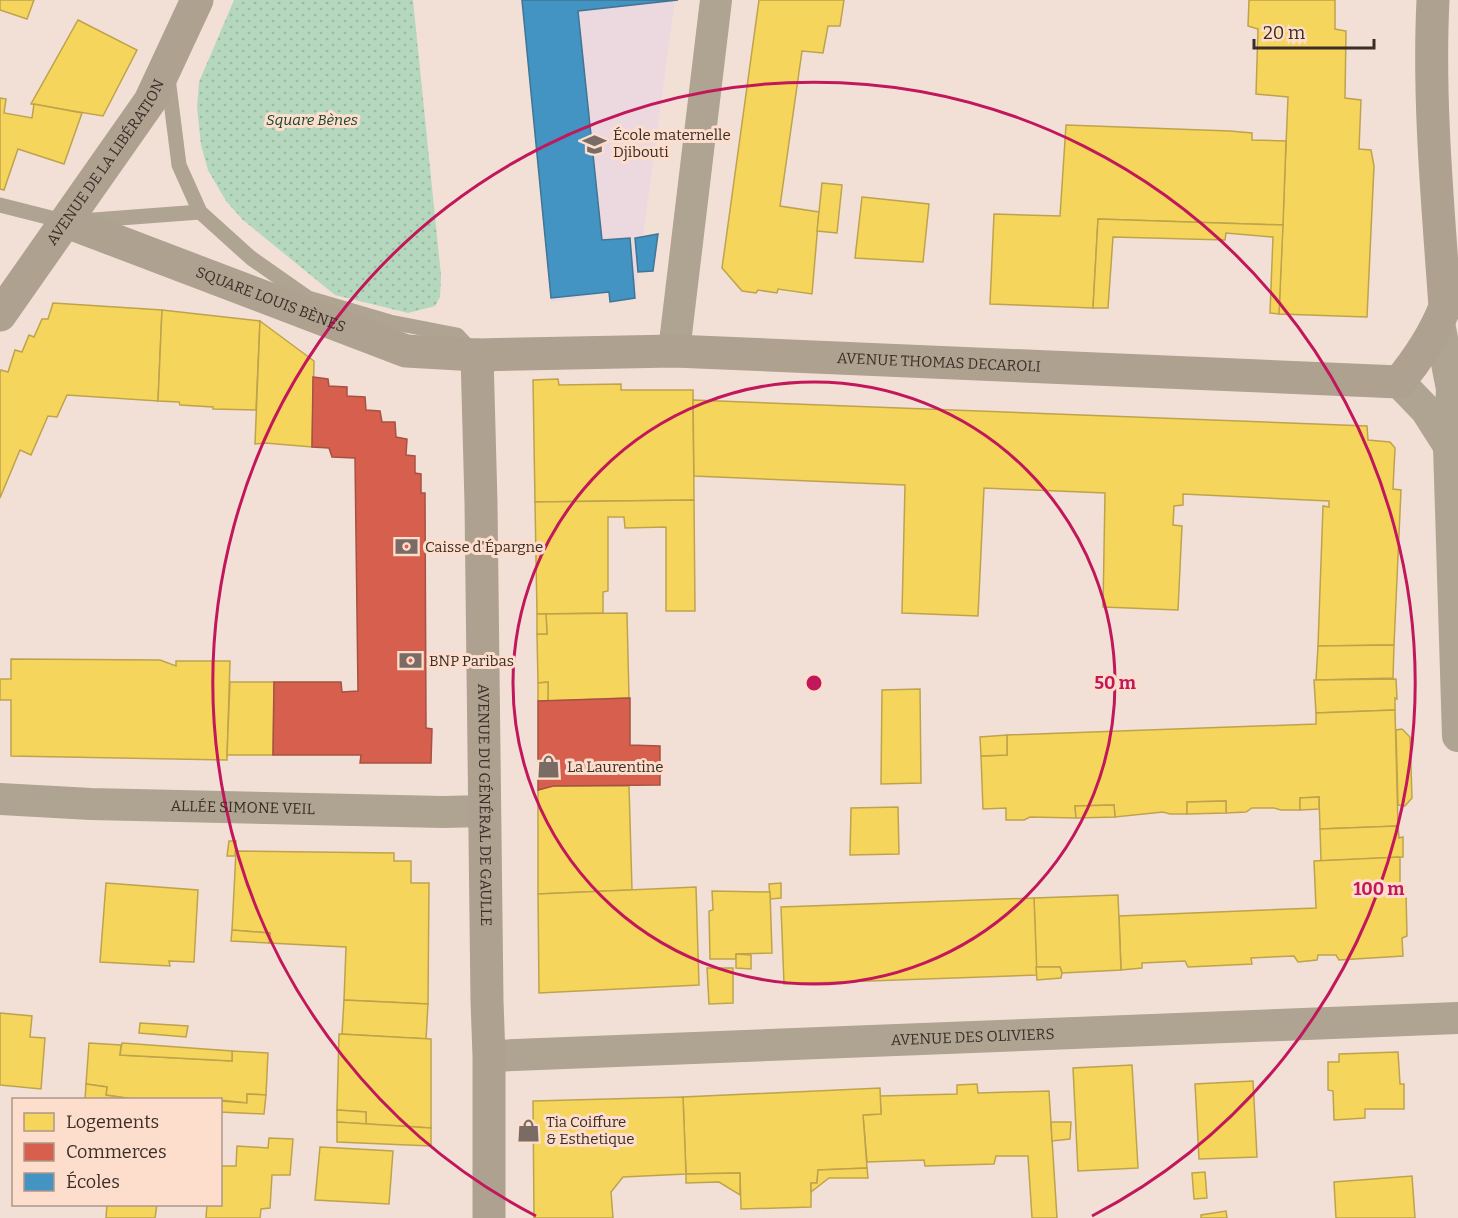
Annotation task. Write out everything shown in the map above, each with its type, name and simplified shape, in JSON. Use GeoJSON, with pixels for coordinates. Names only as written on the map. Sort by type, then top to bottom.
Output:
{"type":"FeatureCollection","features":[{"type":"Feature","properties":{"kind":"main road","name":"AVENUE DE LA LIBÉRATION"},"geometry":{"type":"LineString","coordinates":[[0,315],[150,101],[197,0]]}},
{"type":"Feature","properties":{"kind":"main road"},"geometry":{"type":"LineString","coordinates":[[1399,382],[1416,362],[1439,323],[1445,307],[1431,34],[1433,0]]}},
{"type":"Feature","properties":{"kind":"main road","name":"SQUARE LOUIS BÈNES"},"geometry":{"type":"LineString","coordinates":[[67,222],[406,351],[477,356]]}},
{"type":"Feature","properties":{"kind":"main road","name":"AVENUE THOMAS DECAROLI"},"geometry":{"type":"LineString","coordinates":[[477,356],[674,351],[1399,382]]}},
{"type":"Feature","properties":{"kind":"main road","name":"AVENUE DU GÉNÉRAL DE GAULLE"},"geometry":{"type":"LineString","coordinates":[[477,356],[489,1056],[489,1218]]}},
{"type":"Feature","properties":{"kind":"street"},"geometry":{"type":"LineString","coordinates":[[674,351],[716,0]]}},
{"type":"Feature","properties":{"kind":"street"},"geometry":{"type":"LineString","coordinates":[[1439,323],[1452,389],[1449,446],[1458,736]]}},
{"type":"Feature","properties":{"kind":"street"},"geometry":{"type":"LineString","coordinates":[[1399,382],[1426,410],[1449,446]]}},
{"type":"Feature","properties":{"kind":"street","name":"ALLÉE SIMONE VEIL"},"geometry":{"type":"LineString","coordinates":[[0,799],[103,804],[432,812],[485,811]]}},
{"type":"Feature","properties":{"kind":"street","name":"AVENUE DES OLIVIERS"},"geometry":{"type":"LineString","coordinates":[[489,1056],[1458,1018]]}},
{"type":"Feature","properties":{"kind":"lane"},"geometry":{"type":"LineString","coordinates":[[166,63],[179,165],[200,212],[251,258],[308,298],[390,322],[457,335],[477,356]]}},
{"type":"Feature","properties":{"kind":"lane"},"geometry":{"type":"LineString","coordinates":[[0,205],[67,222],[200,212]]}},
{"type":"Feature","properties":{"kind":"shaded area","name":"École maternelle Djibouti"},"geometry":{"type":"Polygon","coordinates":[[[521,0],[675,0],[636,288],[551,302],[521,0]]]}},
{"type":"Feature","properties":{"kind":"green space","name":"Square Bènes"},"geometry":{"type":"Polygon","coordinates":[[[234,0],[413,0],[441,276],[440,297],[435,306],[408,313],[335,295],[243,220],[226,201],[208,170],[201,145],[197,108],[199,82],[234,0]]]}},
{"type":"Feature","properties":{"kind":"building: Logements"},"geometry":{"type":"Polygon","coordinates":[[[0,0],[34,0],[27,19],[0,10],[0,0]]]}},
{"type":"Feature","properties":{"kind":"building: Logements"},"geometry":{"type":"Polygon","coordinates":[[[759,0],[844,0],[840,26],[828,26],[823,53],[802,51],[780,206],[819,212],[812,294],[778,289],[777,293],[758,290],[756,293],[742,291],[722,268],[759,0]]]}},
{"type":"Feature","properties":{"kind":"building: Logements"},"geometry":{"type":"Polygon","coordinates":[[[1249,0],[1335,0],[1335,29],[1346,31],[1345,98],[1361,100],[1359,149],[1371,150],[1374,166],[1367,317],[1279,314],[1288,97],[1256,94],[1258,29],[1248,26],[1249,0]]]}},
{"type":"Feature","properties":{"kind":"building: Logements"},"geometry":{"type":"Polygon","coordinates":[[[78,20],[137,50],[103,116],[31,104],[78,20]]]}},
{"type":"Feature","properties":{"kind":"building: Logements"},"geometry":{"type":"Polygon","coordinates":[[[0,98],[6,99],[4,113],[32,118],[34,104],[82,113],[64,164],[18,149],[4,190],[0,189],[0,98]]]}},
{"type":"Feature","properties":{"kind":"building: Logements"},"geometry":{"type":"Polygon","coordinates":[[[1066,125],[1230,131],[1252,133],[1252,140],[1286,141],[1283,225],[1098,219],[1093,308],[990,304],[994,214],[1060,216],[1066,125]]]}},
{"type":"Feature","properties":{"kind":"building: Logements"},"geometry":{"type":"Polygon","coordinates":[[[822,183],[842,185],[837,233],[817,231],[822,183]]]}},
{"type":"Feature","properties":{"kind":"building: Logements"},"geometry":{"type":"Polygon","coordinates":[[[862,197],[929,204],[923,262],[855,258],[862,197]]]}},
{"type":"Feature","properties":{"kind":"building: Logements"},"geometry":{"type":"Polygon","coordinates":[[[1098,219],[1283,225],[1279,314],[1270,313],[1273,237],[1226,233],[1225,240],[1113,237],[1108,308],[1093,308],[1098,219]]]}},
{"type":"Feature","properties":{"kind":"building: Logements"},"geometry":{"type":"Polygon","coordinates":[[[53,303],[162,310],[158,401],[67,395],[57,417],[48,416],[31,455],[20,450],[0,498],[0,373],[1,370],[8,372],[15,350],[22,352],[29,335],[34,337],[42,319],[48,319],[53,303]]]}},
{"type":"Feature","properties":{"kind":"building: Logements"},"geometry":{"type":"Polygon","coordinates":[[[162,310],[260,321],[256,410],[213,409],[213,407],[180,405],[179,402],[158,401],[162,310]]]}},
{"type":"Feature","properties":{"kind":"building: Logements"},"geometry":{"type":"Polygon","coordinates":[[[260,321],[314,361],[312,447],[255,444],[260,321]]]}},
{"type":"Feature","properties":{"kind":"building: Logements"},"geometry":{"type":"Polygon","coordinates":[[[558,379],[559,385],[621,384],[621,390],[693,390],[694,500],[535,502],[533,380],[558,379]]]}},
{"type":"Feature","properties":{"kind":"building: Logements"},"geometry":{"type":"Polygon","coordinates":[[[693,400],[1367,426],[1368,440],[1390,442],[1395,448],[1393,489],[1401,490],[1394,645],[1318,646],[1323,506],[1329,507],[1329,501],[1183,494],[1183,505],[1174,506],[1173,525],[1182,526],[1178,610],[1103,607],[1105,493],[984,488],[978,616],[902,613],[905,485],[694,476],[693,400]]]}},
{"type":"Feature","properties":{"kind":"building: Logements"},"geometry":{"type":"Polygon","coordinates":[[[694,500],[695,611],[666,611],[666,527],[625,528],[624,517],[608,517],[608,591],[603,592],[603,613],[537,614],[535,502],[694,500]]]}},
{"type":"Feature","properties":{"kind":"building: Logements"},"geometry":{"type":"Polygon","coordinates":[[[627,613],[629,698],[548,701],[548,682],[538,683],[537,634],[547,634],[546,614],[627,613]]]}},
{"type":"Feature","properties":{"kind":"building: Logements"},"geometry":{"type":"Polygon","coordinates":[[[537,614],[546,614],[547,634],[537,634],[537,614]]]}},
{"type":"Feature","properties":{"kind":"building: Logements"},"geometry":{"type":"Polygon","coordinates":[[[1394,645],[1393,678],[1316,680],[1318,646],[1394,645]]]}},
{"type":"Feature","properties":{"kind":"building: Logements"},"geometry":{"type":"Polygon","coordinates":[[[11,659],[160,660],[176,666],[176,661],[230,661],[227,760],[11,756],[11,700],[0,700],[0,679],[11,679],[11,659]]]}},
{"type":"Feature","properties":{"kind":"building: Logements"},"geometry":{"type":"Polygon","coordinates":[[[1396,679],[1395,710],[1316,713],[1314,680],[1396,679]]]}},
{"type":"Feature","properties":{"kind":"building: Logements"},"geometry":{"type":"Polygon","coordinates":[[[230,682],[274,682],[273,755],[227,755],[230,682]]]}},
{"type":"Feature","properties":{"kind":"building: Logements"},"geometry":{"type":"Polygon","coordinates":[[[548,682],[548,701],[538,701],[538,683],[548,682]]]}},
{"type":"Feature","properties":{"kind":"building: Logements"},"geometry":{"type":"Polygon","coordinates":[[[920,689],[921,783],[881,784],[882,690],[920,689]]]}},
{"type":"Feature","properties":{"kind":"building: Logements"},"geometry":{"type":"Polygon","coordinates":[[[1395,710],[1398,826],[1320,829],[1319,797],[1300,798],[1300,810],[1252,808],[1246,812],[1226,813],[1226,801],[1187,802],[1187,814],[1163,812],[1115,817],[1114,805],[1075,806],[1076,818],[1030,817],[1024,820],[1006,820],[1006,808],[983,809],[981,756],[1007,755],[1007,735],[1316,724],[1316,713],[1395,710]]]}},
{"type":"Feature","properties":{"kind":"building: Logements"},"geometry":{"type":"Polygon","coordinates":[[[1402,729],[1410,737],[1412,798],[1405,806],[1398,805],[1396,730],[1402,729]]]}},
{"type":"Feature","properties":{"kind":"building: Logements"},"geometry":{"type":"Polygon","coordinates":[[[1007,735],[1007,755],[981,756],[980,737],[1007,735]]]}},
{"type":"Feature","properties":{"kind":"building: Logements"},"geometry":{"type":"Polygon","coordinates":[[[553,786],[629,786],[632,890],[538,894],[538,790],[553,786]]]}},
{"type":"Feature","properties":{"kind":"building: Logements"},"geometry":{"type":"Polygon","coordinates":[[[1319,797],[1319,809],[1300,810],[1300,798],[1319,797]]]}},
{"type":"Feature","properties":{"kind":"building: Logements"},"geometry":{"type":"Polygon","coordinates":[[[1226,801],[1226,813],[1187,814],[1187,802],[1226,801]]]}},
{"type":"Feature","properties":{"kind":"building: Logements"},"geometry":{"type":"Polygon","coordinates":[[[1114,805],[1115,817],[1076,818],[1075,806],[1114,805]]]}},
{"type":"Feature","properties":{"kind":"building: Logements"},"geometry":{"type":"Polygon","coordinates":[[[898,807],[899,854],[850,855],[851,808],[898,807]]]}},
{"type":"Feature","properties":{"kind":"building: Logements"},"geometry":{"type":"Polygon","coordinates":[[[1398,826],[1399,838],[1403,837],[1403,857],[1321,861],[1320,829],[1398,826]]]}},
{"type":"Feature","properties":{"kind":"building: Logements"},"geometry":{"type":"Polygon","coordinates":[[[229,841],[236,841],[235,856],[227,856],[229,841]]]}},
{"type":"Feature","properties":{"kind":"building: Logements"},"geometry":{"type":"Polygon","coordinates":[[[236,851],[394,853],[394,861],[411,861],[411,883],[429,883],[428,1004],[344,1000],[346,947],[269,943],[270,933],[232,930],[236,851]]]}},
{"type":"Feature","properties":{"kind":"building: Logements"},"geometry":{"type":"Polygon","coordinates":[[[1400,857],[1400,890],[1406,892],[1407,936],[1402,938],[1403,956],[1339,960],[1336,955],[1318,955],[1317,960],[1298,962],[1294,956],[1251,958],[1252,964],[1188,967],[1185,961],[1142,963],[1142,968],[1121,970],[1119,916],[1316,908],[1314,861],[1400,857]]]}},
{"type":"Feature","properties":{"kind":"building: Logements"},"geometry":{"type":"Polygon","coordinates":[[[106,883],[198,890],[194,962],[169,961],[170,966],[100,962],[106,883]]]}},
{"type":"Feature","properties":{"kind":"building: Logements"},"geometry":{"type":"Polygon","coordinates":[[[781,883],[781,898],[770,899],[769,884],[781,883]]]}},
{"type":"Feature","properties":{"kind":"building: Logements"},"geometry":{"type":"Polygon","coordinates":[[[696,887],[699,985],[539,993],[538,894],[696,887]]]}},
{"type":"Feature","properties":{"kind":"building: Logements"},"geometry":{"type":"Polygon","coordinates":[[[712,891],[770,892],[772,953],[736,954],[736,959],[710,959],[709,911],[713,910],[712,891]]]}},
{"type":"Feature","properties":{"kind":"building: Logements"},"geometry":{"type":"Polygon","coordinates":[[[1118,895],[1121,970],[1062,973],[1060,967],[1036,967],[1034,898],[1118,895]]]}},
{"type":"Feature","properties":{"kind":"building: Logements"},"geometry":{"type":"Polygon","coordinates":[[[1034,898],[1037,975],[784,984],[781,907],[1034,898]]]}},
{"type":"Feature","properties":{"kind":"building: Logements"},"geometry":{"type":"Polygon","coordinates":[[[232,930],[270,933],[269,943],[231,941],[232,930]]]}},
{"type":"Feature","properties":{"kind":"building: Logements"},"geometry":{"type":"Polygon","coordinates":[[[736,954],[751,955],[751,969],[736,968],[736,954]]]}},
{"type":"Feature","properties":{"kind":"building: Logements"},"geometry":{"type":"Polygon","coordinates":[[[1036,967],[1060,967],[1061,978],[1037,980],[1036,967]]]}},
{"type":"Feature","properties":{"kind":"building: Logements"},"geometry":{"type":"Polygon","coordinates":[[[707,968],[733,968],[733,1003],[709,1004],[707,968]]]}},
{"type":"Feature","properties":{"kind":"building: Logements"},"geometry":{"type":"Polygon","coordinates":[[[344,1000],[428,1004],[426,1039],[342,1034],[344,1000]]]}},
{"type":"Feature","properties":{"kind":"building: Logements"},"geometry":{"type":"Polygon","coordinates":[[[0,1013],[32,1016],[30,1037],[45,1038],[41,1089],[0,1085],[0,1013]]]}},
{"type":"Feature","properties":{"kind":"building: Logements"},"geometry":{"type":"Polygon","coordinates":[[[140,1023],[188,1026],[186,1037],[139,1033],[140,1023]]]}},
{"type":"Feature","properties":{"kind":"building: Logements"},"geometry":{"type":"Polygon","coordinates":[[[339,1034],[431,1039],[431,1128],[366,1124],[366,1112],[337,1110],[339,1034]]]}},
{"type":"Feature","properties":{"kind":"building: Logements"},"geometry":{"type":"Polygon","coordinates":[[[89,1043],[121,1045],[120,1055],[232,1061],[232,1051],[268,1053],[266,1095],[247,1094],[247,1103],[222,1100],[222,1098],[126,1098],[106,1095],[107,1087],[86,1084],[89,1043]]]}},
{"type":"Feature","properties":{"kind":"building: Logements"},"geometry":{"type":"Polygon","coordinates":[[[122,1043],[232,1051],[232,1061],[120,1055],[122,1043]]]}},
{"type":"Feature","properties":{"kind":"building: Logements"},"geometry":{"type":"Polygon","coordinates":[[[1398,1052],[1400,1084],[1404,1084],[1404,1109],[1365,1109],[1365,1118],[1334,1120],[1333,1091],[1328,1090],[1328,1062],[1339,1062],[1339,1054],[1398,1052]]]}},
{"type":"Feature","properties":{"kind":"building: Logements"},"geometry":{"type":"Polygon","coordinates":[[[1132,1065],[1138,1168],[1078,1171],[1073,1068],[1132,1065]]]}},
{"type":"Feature","properties":{"kind":"building: Logements"},"geometry":{"type":"Polygon","coordinates":[[[1253,1081],[1257,1157],[1199,1159],[1195,1084],[1253,1081]]]}},
{"type":"Feature","properties":{"kind":"building: Logements"},"geometry":{"type":"Polygon","coordinates":[[[86,1084],[107,1087],[106,1095],[126,1098],[85,1098],[86,1084]]]}},
{"type":"Feature","properties":{"kind":"building: Logements"},"geometry":{"type":"Polygon","coordinates":[[[977,1084],[978,1093],[1049,1091],[1057,1218],[1032,1218],[1028,1156],[996,1156],[994,1164],[925,1166],[924,1160],[867,1162],[863,1115],[881,1114],[880,1096],[957,1094],[957,1085],[977,1084]]]}},
{"type":"Feature","properties":{"kind":"building: Logements"},"geometry":{"type":"Polygon","coordinates":[[[880,1088],[881,1114],[863,1115],[867,1168],[818,1170],[817,1183],[811,1183],[811,1207],[741,1209],[740,1173],[686,1174],[683,1097],[880,1088]]]}},
{"type":"Feature","properties":{"kind":"building: Logements"},"geometry":{"type":"Polygon","coordinates":[[[247,1094],[266,1095],[264,1114],[222,1112],[222,1101],[247,1103],[247,1094]]]}},
{"type":"Feature","properties":{"kind":"building: Logements"},"geometry":{"type":"Polygon","coordinates":[[[683,1097],[686,1174],[623,1177],[611,1192],[613,1218],[534,1218],[533,1101],[683,1097]]]}},
{"type":"Feature","properties":{"kind":"building: Logements"},"geometry":{"type":"Polygon","coordinates":[[[337,1110],[366,1112],[366,1124],[337,1122],[337,1110]]]}},
{"type":"Feature","properties":{"kind":"building: Logements"},"geometry":{"type":"Polygon","coordinates":[[[337,1122],[431,1128],[431,1146],[337,1142],[337,1122]]]}},
{"type":"Feature","properties":{"kind":"building: Logements"},"geometry":{"type":"Polygon","coordinates":[[[1051,1122],[1071,1122],[1070,1139],[1052,1141],[1051,1122]]]}},
{"type":"Feature","properties":{"kind":"building: Logements"},"geometry":{"type":"Polygon","coordinates":[[[269,1138],[293,1139],[290,1175],[272,1175],[270,1208],[261,1209],[260,1218],[206,1218],[207,1206],[222,1206],[222,1166],[236,1166],[237,1146],[268,1148],[269,1138]]]}},
{"type":"Feature","properties":{"kind":"building: Logements"},"geometry":{"type":"Polygon","coordinates":[[[320,1147],[393,1151],[389,1204],[315,1200],[320,1147]]]}},
{"type":"Feature","properties":{"kind":"building: Logements"},"geometry":{"type":"Polygon","coordinates":[[[867,1168],[868,1178],[829,1178],[811,1192],[811,1183],[817,1183],[818,1170],[867,1168]]]}},
{"type":"Feature","properties":{"kind":"building: Logements"},"geometry":{"type":"Polygon","coordinates":[[[1205,1172],[1207,1198],[1194,1199],[1192,1173],[1205,1172]]]}},
{"type":"Feature","properties":{"kind":"building: Logements"},"geometry":{"type":"Polygon","coordinates":[[[740,1173],[740,1195],[719,1182],[686,1183],[686,1174],[740,1173]]]}},
{"type":"Feature","properties":{"kind":"building: Logements"},"geometry":{"type":"Polygon","coordinates":[[[1412,1176],[1415,1218],[1336,1218],[1334,1182],[1412,1176]]]}},
{"type":"Feature","properties":{"kind":"building: Logements"},"geometry":{"type":"Polygon","coordinates":[[[107,1206],[157,1206],[155,1218],[106,1218],[107,1206]]]}},
{"type":"Feature","properties":{"kind":"building: Logements"},"geometry":{"type":"Polygon","coordinates":[[[1226,1211],[1227,1218],[1201,1218],[1201,1215],[1226,1211]]]}},
{"type":"Feature","properties":{"kind":"building: Commerces"},"geometry":{"type":"Polygon","coordinates":[[[313,377],[328,379],[329,386],[347,387],[347,396],[365,397],[366,410],[380,411],[382,422],[395,422],[396,437],[407,439],[406,455],[415,456],[415,473],[421,474],[421,493],[425,493],[426,728],[432,729],[431,763],[360,763],[361,755],[273,755],[274,682],[341,682],[342,692],[358,691],[355,458],[332,457],[329,448],[312,447],[313,377]]]}},
{"type":"Feature","properties":{"kind":"building: Commerces"},"geometry":{"type":"Polygon","coordinates":[[[630,698],[630,745],[660,746],[660,785],[553,786],[538,790],[538,701],[630,698]]]}},
{"type":"Feature","properties":{"kind":"building: Écoles"},"geometry":{"type":"Polygon","coordinates":[[[522,0],[678,0],[578,11],[602,240],[630,238],[635,298],[610,302],[609,292],[551,298],[522,0]]]}},
{"type":"Feature","properties":{"kind":"building: Écoles"},"geometry":{"type":"Polygon","coordinates":[[[658,234],[653,271],[638,272],[635,238],[658,234]]]}},
{"type":"Feature","properties":{"kind":"place","name":"École maternelle Djibouti"},"geometry":{"type":"Point","coordinates":[595,144]}},
{"type":"Feature","properties":{"kind":"place","name":"Caisse d'Épargne"},"geometry":{"type":"Point","coordinates":[407,547]}},
{"type":"Feature","properties":{"kind":"place","name":"BNP Paribas"},"geometry":{"type":"Point","coordinates":[411,661]}},
{"type":"Feature","properties":{"kind":"place","name":"La Laurentine"},"geometry":{"type":"Point","coordinates":[549,767]}},
{"type":"Feature","properties":{"kind":"place","name":"Tia Coiffure & Esthetique"},"geometry":{"type":"Point","coordinates":[528,1131]}}]}
